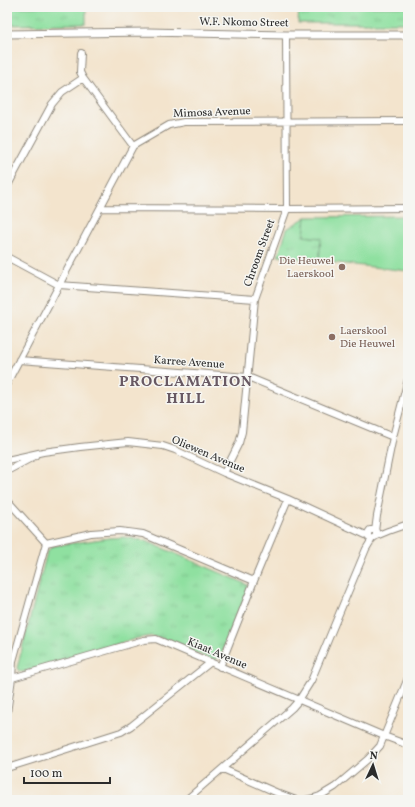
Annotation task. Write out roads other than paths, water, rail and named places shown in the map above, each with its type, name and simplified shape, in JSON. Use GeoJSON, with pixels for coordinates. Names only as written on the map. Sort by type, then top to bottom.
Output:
{"type":"FeatureCollection","features":[{"type":"Feature","properties":{"kind":"main road","name":"W.F. Nkomo Street"},"geometry":{"type":"LineString","coordinates":[[7,34],[148,32],[286,35],[408,35]]}},
{"type":"Feature","properties":{"kind":"street","name":"Chroom Street"},"geometry":{"type":"LineString","coordinates":[[224,473],[241,437],[248,378],[254,299],[287,209],[286,35]]}},
{"type":"Feature","properties":{"kind":"street"},"geometry":{"type":"LineString","coordinates":[[7,383],[133,146],[83,78],[80,72],[81,53]]}},
{"type":"Feature","properties":{"kind":"street"},"geometry":{"type":"LineString","coordinates":[[7,187],[52,104],[62,92],[83,78]]}},
{"type":"Feature","properties":{"kind":"street","name":"Mimosa Avenue"},"geometry":{"type":"LineString","coordinates":[[133,146],[168,125],[176,123],[408,121]]}},
{"type":"Feature","properties":{"kind":"street"},"geometry":{"type":"LineString","coordinates":[[100,208],[408,208]]}},
{"type":"Feature","properties":{"kind":"street"},"geometry":{"type":"LineString","coordinates":[[7,257],[60,285],[254,299]]}},
{"type":"Feature","properties":{"kind":"street","name":"Karree Avenue"},"geometry":{"type":"LineString","coordinates":[[20,360],[248,378],[393,437]]}},
{"type":"Feature","properties":{"kind":"street"},"geometry":{"type":"LineString","coordinates":[[186,800],[292,708],[311,681],[372,534],[393,437],[408,379]]}},
{"type":"Feature","properties":{"kind":"street","name":"Oliewen Avenue"},"geometry":{"type":"LineString","coordinates":[[7,460],[44,452],[128,442],[163,446],[288,499],[356,530],[372,534],[388,531],[408,524]]}},
{"type":"Feature","properties":{"kind":"street","name":"Oliewen Avenue"},"geometry":{"type":"LineString","coordinates":[[7,471],[44,452]]}},
{"type":"Feature","properties":{"kind":"street"},"geometry":{"type":"LineString","coordinates":[[220,667],[288,499]]}},
{"type":"Feature","properties":{"kind":"street"},"geometry":{"type":"LineString","coordinates":[[7,500],[46,543]]}},
{"type":"Feature","properties":{"kind":"street"},"geometry":{"type":"LineString","coordinates":[[46,543],[90,533],[120,531],[143,534],[254,581]]}},
{"type":"Feature","properties":{"kind":"street"},"geometry":{"type":"LineString","coordinates":[[7,713],[12,678],[10,660],[46,543]]}},
{"type":"Feature","properties":{"kind":"street","name":"Kiaat Avenue"},"geometry":{"type":"LineString","coordinates":[[12,678],[150,639],[156,639],[408,745]]}},
{"type":"Feature","properties":{"kind":"street"},"geometry":{"type":"LineString","coordinates":[[7,768],[121,732],[131,726],[211,662]]}},
{"type":"Feature","properties":{"kind":"street"},"geometry":{"type":"LineString","coordinates":[[306,800],[320,796],[335,787],[368,759],[380,746],[408,678]]}},
{"type":"Feature","properties":{"kind":"street"},"geometry":{"type":"LineString","coordinates":[[223,769],[296,800]]}},
{"type":"Feature","properties":{"kind":"place","name":"Die Heuwel Laerskool"},"geometry":{"type":"Point","coordinates":[342,267]}},
{"type":"Feature","properties":{"kind":"place","name":"Laerskool Die Heuwel"},"geometry":{"type":"Point","coordinates":[332,337]}},
{"type":"Feature","properties":{"kind":"district","name":"PROCLAMATION HILL"},"geometry":{"type":"Point","coordinates":[186,390]}}]}
